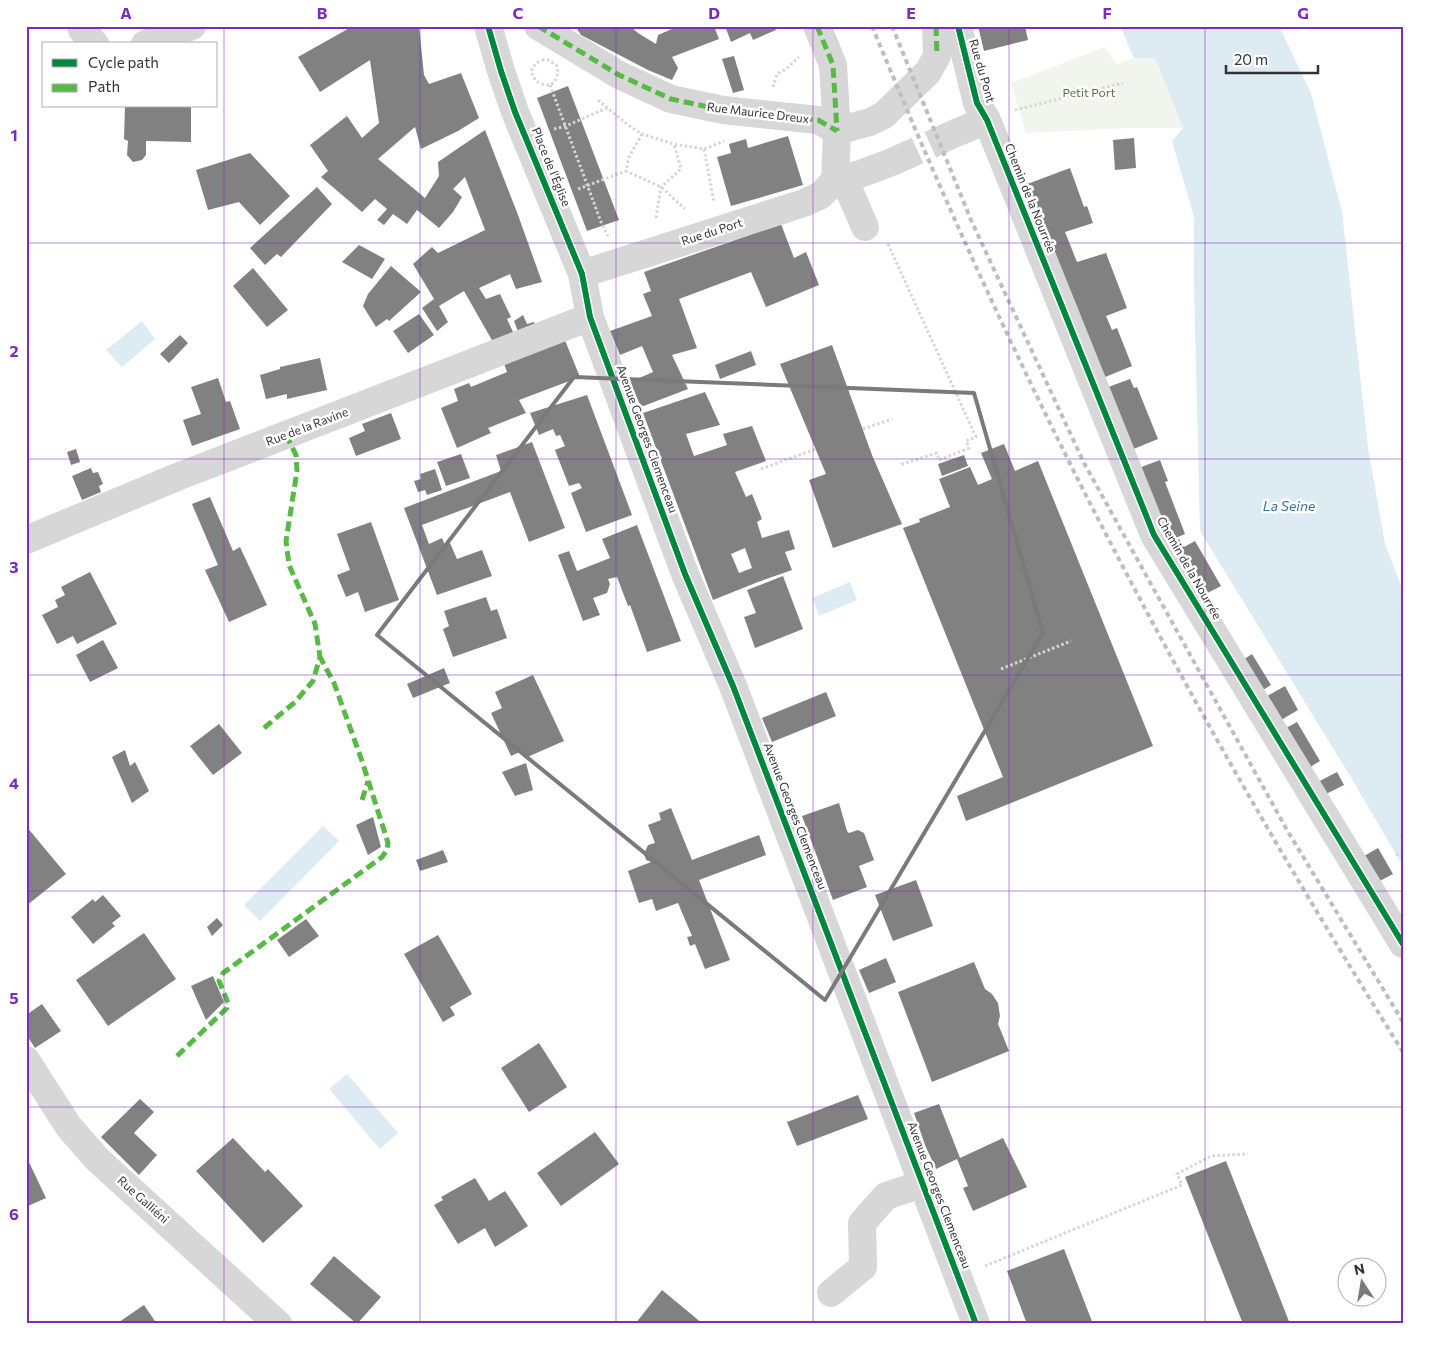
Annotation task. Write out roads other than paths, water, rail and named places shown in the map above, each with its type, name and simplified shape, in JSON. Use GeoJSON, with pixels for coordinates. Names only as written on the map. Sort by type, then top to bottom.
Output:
{"type":"FeatureCollection","features":[{"type":"Feature","properties":{"kind":"street"},"geometry":{"type":"LineString","coordinates":[[151,42],[192,26]]}},
{"type":"Feature","properties":{"kind":"street","name":"Place de l'Église"},"geometry":{"type":"LineString","coordinates":[[488,26],[515,112],[527,137],[582,274],[590,317]]}},
{"type":"Feature","properties":{"kind":"street","name":"Rue Maurice Dreux"},"geometry":{"type":"LineString","coordinates":[[538,26],[619,75],[671,99],[723,110],[818,120],[838,130]]}},
{"type":"Feature","properties":{"kind":"street"},"geometry":{"type":"LineString","coordinates":[[817,26],[833,65],[838,130],[835,180],[850,190],[864,227]]}},
{"type":"Feature","properties":{"kind":"street"},"geometry":{"type":"LineString","coordinates":[[838,130],[870,122],[884,115],[928,72],[937,56],[936,26]]}},
{"type":"Feature","properties":{"kind":"street","name":"Rue du Pont"},"geometry":{"type":"LineString","coordinates":[[958,26],[977,103],[987,120]]}},
{"type":"Feature","properties":{"kind":"street"},"geometry":{"type":"LineString","coordinates":[[956,133],[987,120]]}},
{"type":"Feature","properties":{"kind":"street","name":"Chemin de la Nourrée"},"geometry":{"type":"LineString","coordinates":[[987,120],[1154,535],[1403,944]]}},
{"type":"Feature","properties":{"kind":"street","name":"Rue du Port"},"geometry":{"type":"LineString","coordinates":[[582,274],[804,203],[821,195],[835,180],[860,174],[892,162]]}},
{"type":"Feature","properties":{"kind":"street","name":"Rue de la Ravine"},"geometry":{"type":"LineString","coordinates":[[26,540],[177,476],[590,317]]}},
{"type":"Feature","properties":{"kind":"street","name":"Avenue Georges Clemenceau"},"geometry":{"type":"LineString","coordinates":[[590,317],[685,574],[733,686],[976,1324]]}},
{"type":"Feature","properties":{"kind":"street","name":"Rue Galliéni"},"geometry":{"type":"LineString","coordinates":[[26,1060],[69,1127],[97,1159],[278,1324]]}},
{"type":"Feature","properties":{"kind":"street"},"geometry":{"type":"LineString","coordinates":[[831,1293],[863,1267],[862,1223],[886,1196],[922,1184]]}},
{"type":"Feature","properties":{"kind":"water","name":"La Seine"},"geometry":{"type":"Polygon","coordinates":[[[1120,26],[1279,26],[1311,93],[1342,212],[1368,448],[1385,544],[1403,590],[1403,866],[1200,531],[1194,217],[1172,141],[1183,128],[1155,58],[1134,58],[1120,26]]]}},
{"type":"Feature","properties":{"kind":"water"},"geometry":{"type":"Polygon","coordinates":[[[142,321],[155,339],[122,367],[106,350],[142,321]]]}},
{"type":"Feature","properties":{"kind":"water"},"geometry":{"type":"Polygon","coordinates":[[[850,582],[857,600],[819,616],[812,598],[850,582]]]}},
{"type":"Feature","properties":{"kind":"water"},"geometry":{"type":"Polygon","coordinates":[[[323,826],[339,841],[260,921],[244,905],[323,826]]]}},
{"type":"Feature","properties":{"kind":"water"},"geometry":{"type":"Polygon","coordinates":[[[347,1074],[398,1133],[380,1149],[329,1089],[347,1074]]]}},
{"type":"Feature","properties":{"kind":"tunnel"},"geometry":{"type":"LineString","coordinates":[[892,162],[956,133]]}},
{"type":"Feature","properties":{"kind":"railway"},"geometry":{"type":"LineString","coordinates":[[872,26],[963,238],[1028,378],[1096,516],[1229,762],[1297,879],[1403,1052]]}},
{"type":"Feature","properties":{"kind":"railway"},"geometry":{"type":"LineString","coordinates":[[892,26],[971,220],[1084,463],[1287,830],[1403,1022]]}},
{"type":"Feature","properties":{"kind":"park label","name":"Petit Port"},"geometry":{"type":"Point","coordinates":[1089,93]}}]}
